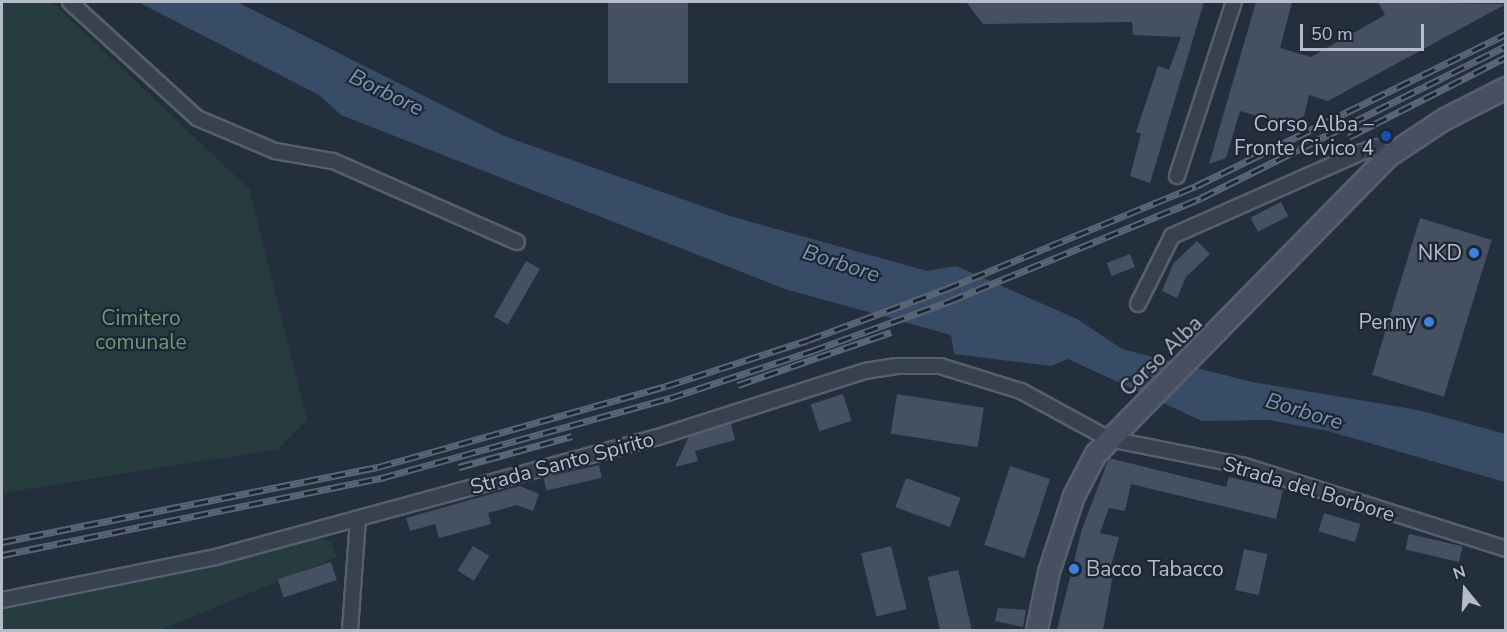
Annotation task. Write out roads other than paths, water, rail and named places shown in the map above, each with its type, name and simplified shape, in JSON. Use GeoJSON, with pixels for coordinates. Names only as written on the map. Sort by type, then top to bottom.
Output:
{"type":"FeatureCollection","features":[{"type":"Feature","properties":{"kind":"street"},"geometry":{"type":"LineString","coordinates":[[70,2],[197,118],[276,151],[333,161],[518,242]]}},
{"type":"Feature","properties":{"kind":"street"},"geometry":{"type":"LineString","coordinates":[[1229,2],[1230,16]]}},
{"type":"Feature","properties":{"kind":"street"},"geometry":{"type":"LineString","coordinates":[[1177,176],[1234,2]]}},
{"type":"Feature","properties":{"kind":"street","name":"Corso Alba"},"geometry":{"type":"LineString","coordinates":[[1037,630],[1049,572],[1074,496],[1088,464],[1109,439],[1221,332],[1389,156],[1415,136],[1501,92]]}},
{"type":"Feature","properties":{"kind":"street"},"geometry":{"type":"LineString","coordinates":[[1138,304],[1172,236],[1362,152],[1376,147],[1389,156]]}},
{"type":"Feature","properties":{"kind":"street","name":"Strada Santo Spirito"},"geometry":{"type":"LineString","coordinates":[[2,600],[216,558],[655,438],[865,371],[897,366],[940,366],[1021,391],[1109,439]]}},
{"type":"Feature","properties":{"kind":"street","name":"Strada del Borbore"},"geometry":{"type":"LineString","coordinates":[[1109,439],[1245,466],[1506,549]]}},
{"type":"Feature","properties":{"kind":"street"},"geometry":{"type":"LineString","coordinates":[[350,630],[358,519]]}},
{"type":"Feature","properties":{"kind":"water","name":"Borbore"},"geometry":{"type":"Polygon","coordinates":[[[138,2],[237,2],[504,136],[730,216],[927,271],[956,266],[1077,319],[1122,349],[1252,382],[1418,410],[1505,434],[1505,482],[1328,431],[1269,420],[1202,421],[1068,359],[1051,366],[954,354],[951,335],[785,289],[341,115],[319,95],[138,2]]]}},
{"type":"Feature","properties":{"kind":"railway"},"geometry":{"type":"LineString","coordinates":[[2,542],[378,467],[666,386],[808,340],[946,289],[1196,186],[1506,34]]}},
{"type":"Feature","properties":{"kind":"railway"},"geometry":{"type":"LineString","coordinates":[[2,555],[381,478],[670,398],[812,351],[950,301],[1201,198],[1506,46]]}},
{"type":"Feature","properties":{"kind":"railway"},"geometry":{"type":"LineString","coordinates":[[1349,137],[1506,57]]}},
{"type":"Feature","properties":{"kind":"railway"},"geometry":{"type":"LineString","coordinates":[[738,385],[891,332]]}},
{"type":"Feature","properties":{"kind":"railway"},"geometry":{"type":"LineString","coordinates":[[459,467],[572,436]]}},
{"type":"Feature","properties":{"kind":"place","name":"Corso Alba – Fronte Civico 4"},"geometry":{"type":"Point","coordinates":[1386,136]}},
{"type":"Feature","properties":{"kind":"place","name":"NKD"},"geometry":{"type":"Point","coordinates":[1474,253]}},
{"type":"Feature","properties":{"kind":"place","name":"Penny"},"geometry":{"type":"Point","coordinates":[1429,322]}},
{"type":"Feature","properties":{"kind":"place","name":"Bacco Tabacco"},"geometry":{"type":"Point","coordinates":[1074,569]}},
{"type":"Feature","properties":{"kind":"park label","name":"Cimitero comunale"},"geometry":{"type":"Point","coordinates":[141,330]}}]}
